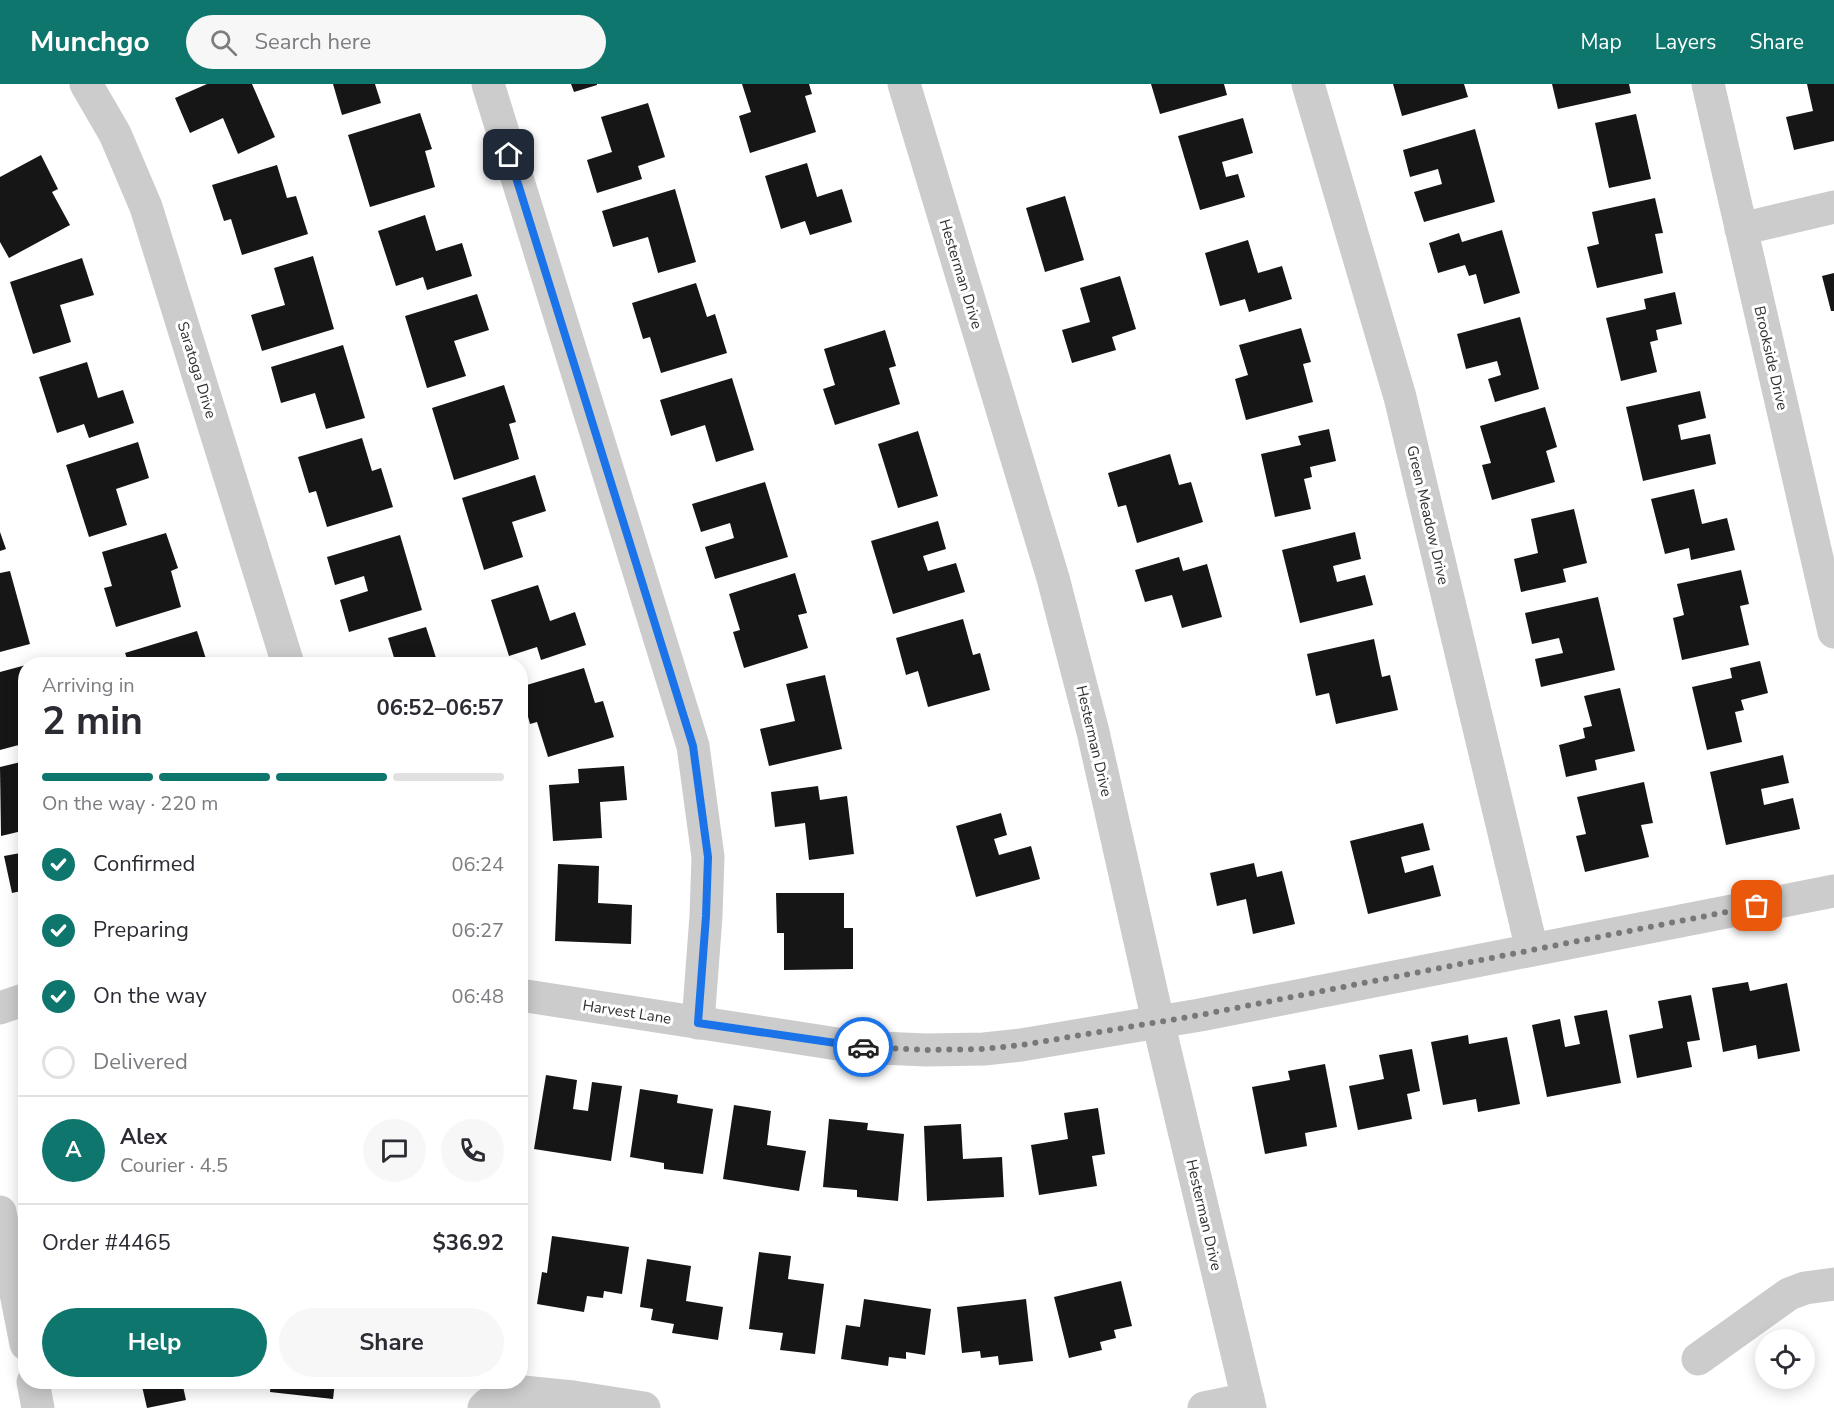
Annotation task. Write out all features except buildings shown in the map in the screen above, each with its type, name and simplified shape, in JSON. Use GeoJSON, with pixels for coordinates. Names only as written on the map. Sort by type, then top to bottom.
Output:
{"type":"FeatureCollection","features":[{"type":"Feature","properties":{"kind":"street","name":"Saratoga Drive"},"geometry":{"type":"LineString","coordinates":[[86,84],[115,134],[146,207],[286,657]]}},
{"type":"Feature","properties":{"kind":"street"},"geometry":{"type":"LineString","coordinates":[[488,84],[693,746],[708,857],[698,1023]]}},
{"type":"Feature","properties":{"kind":"street","name":"Hesterman Drive"},"geometry":{"type":"LineString","coordinates":[[904,84],[1053,578],[1093,732],[1158,1021],[1249,1403]]}},
{"type":"Feature","properties":{"kind":"street","name":"Green Meadow Drive"},"geometry":{"type":"LineString","coordinates":[[1308,84],[1400,397],[1532,950]]}},
{"type":"Feature","properties":{"kind":"street","name":"Brookside Drive"},"geometry":{"type":"LineString","coordinates":[[1708,84],[1834,632]]}},
{"type":"Feature","properties":{"kind":"street"},"geometry":{"type":"LineString","coordinates":[[1741,229],[1834,207]]}},
{"type":"Feature","properties":{"kind":"street","name":"Harvest Lane"},"geometry":{"type":"LineString","coordinates":[[528,996],[857,1047],[926,1050],[984,1049],[1022,1045],[1200,1015],[1834,891]]}},
{"type":"Feature","properties":{"kind":"street"},"geometry":{"type":"LineString","coordinates":[[0,1008],[18,1002]]}},
{"type":"Feature","properties":{"kind":"street"},"geometry":{"type":"LineString","coordinates":[[0,1212],[18,1303]]}},
{"type":"Feature","properties":{"kind":"street"},"geometry":{"type":"LineString","coordinates":[[1698,1359],[1789,1294],[1805,1288],[1834,1284]]}},
{"type":"Feature","properties":{"kind":"street"},"geometry":{"type":"LineString","coordinates":[[34,1389],[38,1408]]}},
{"type":"Feature","properties":{"kind":"street"},"geometry":{"type":"LineString","coordinates":[[484,1408],[506,1396],[523,1392],[644,1408]]}},
{"type":"Feature","properties":{"kind":"street"},"geometry":{"type":"LineString","coordinates":[[1204,1408],[1249,1403]]}},
{"type":"Feature","properties":{"kind":"way so far"},"geometry":{"type":"LineString","coordinates":[[863,1047],[926,1050],[984,1049],[1022,1045],[1200,1015],[1757,906]]}},
{"type":"Feature","properties":{"kind":"route"},"geometry":{"type":"LineString","coordinates":[[509,155],[693,746],[708,857],[698,1023],[863,1047]]}}]}
